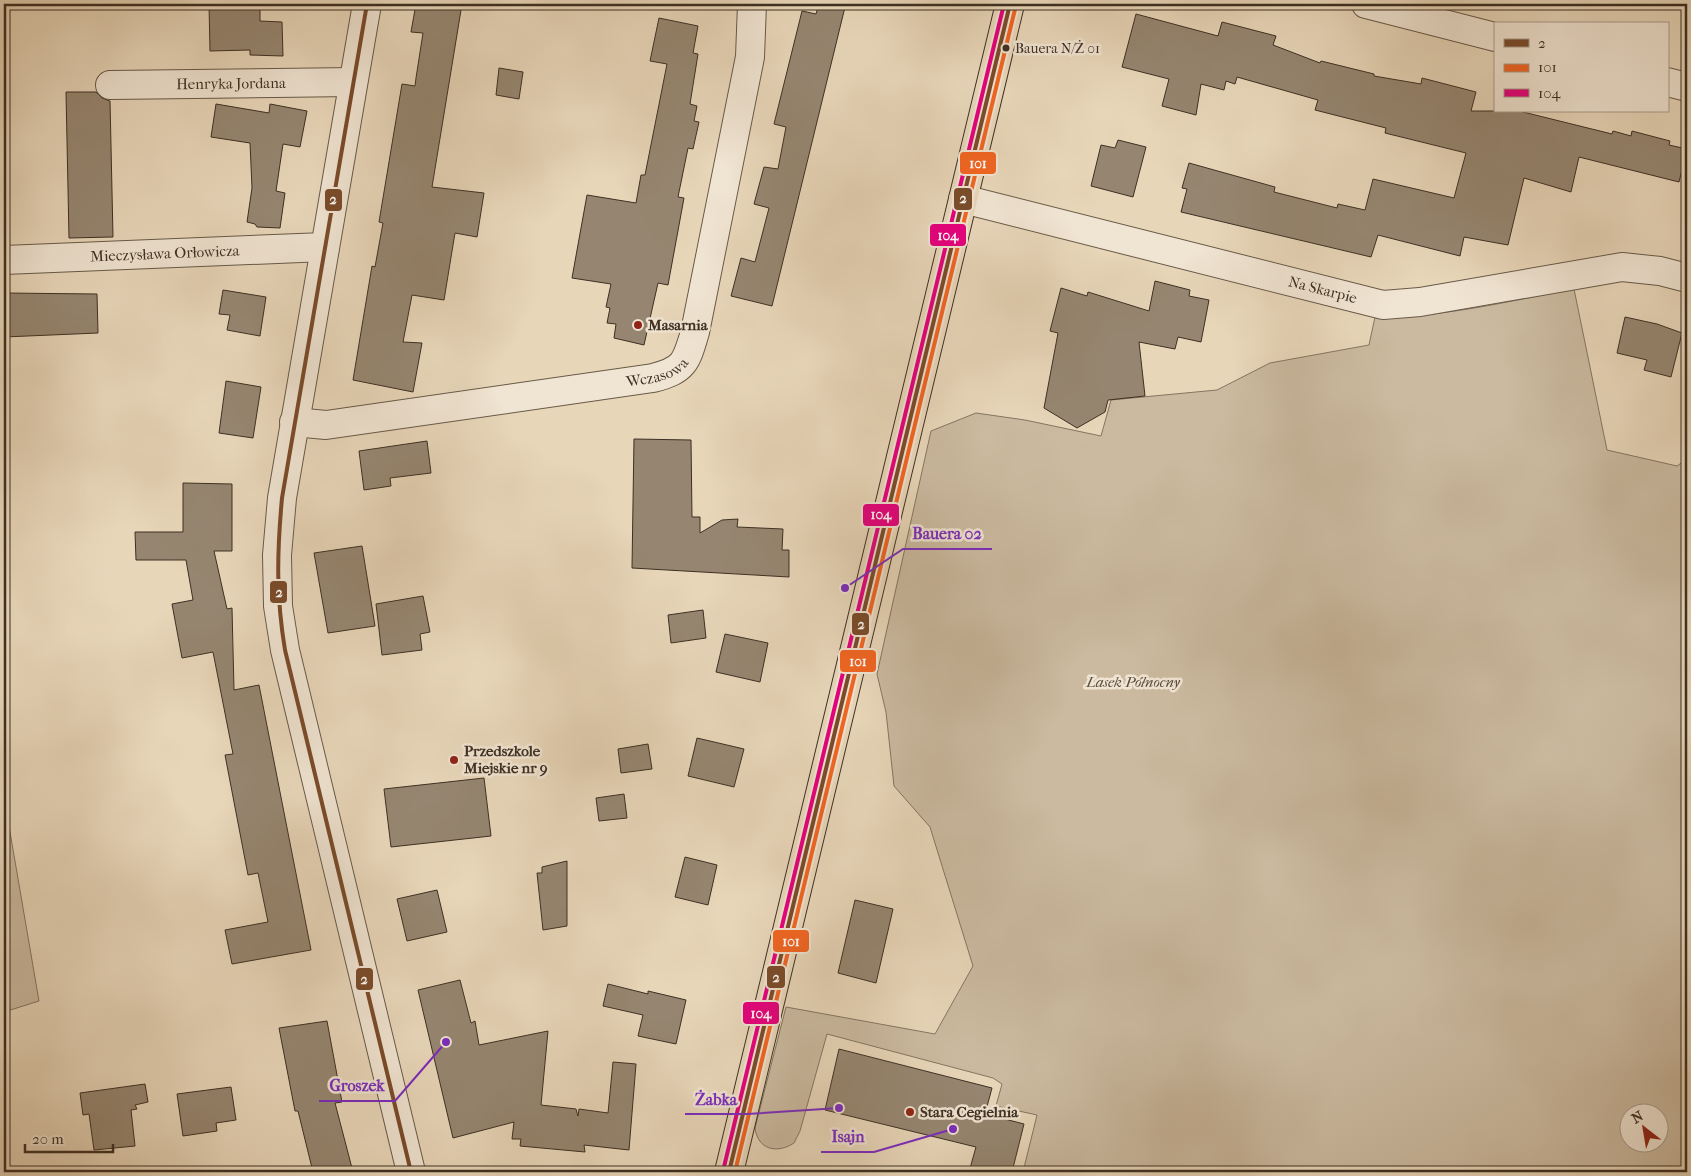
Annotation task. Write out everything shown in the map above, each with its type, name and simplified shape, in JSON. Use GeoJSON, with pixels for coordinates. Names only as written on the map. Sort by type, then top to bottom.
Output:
{"type":"FeatureCollection","features":[{"type":"Feature","properties":{"kind":"main road"},"geometry":{"type":"LineString","coordinates":[[730,1172],[1010,4]]}},
{"type":"Feature","properties":{"kind":"street"},"geometry":{"type":"LineString","coordinates":[[368,4],[282,498],[277,555],[278,606],[285,650],[411,1172]]}},
{"type":"Feature","properties":{"kind":"street","name":"Wczasowa"},"geometry":{"type":"LineString","coordinates":[[294,422],[326,425],[652,378],[674,372],[685,362],[695,332],[750,57],[752,4]]}},
{"type":"Feature","properties":{"kind":"street"},"geometry":{"type":"LineString","coordinates":[[1366,4],[1494,37]]}},
{"type":"Feature","properties":{"kind":"street","name":"Henryka Jordana"},"geometry":{"type":"LineString","coordinates":[[110,85],[354,82]]}},
{"type":"Feature","properties":{"kind":"street"},"geometry":{"type":"LineString","coordinates":[[1668,82],[1687,87]]}},
{"type":"Feature","properties":{"kind":"street","name":"Na Skarpie"},"geometry":{"type":"LineString","coordinates":[[963,199],[1383,305],[1420,302],[1622,267],[1660,271],[1687,278]]}},
{"type":"Feature","properties":{"kind":"street","name":"Mieczysława Orłowicza"},"geometry":{"type":"LineString","coordinates":[[4,260],[325,246]]}},
{"type":"Feature","properties":{"kind":"green space","name":"Lasek Północny"},"geometry":{"type":"Polygon","coordinates":[[[1574,289],[1607,450],[1677,466],[1687,459],[1687,1172],[1023,1172],[1037,1115],[996,1106],[1002,1084],[993,1078],[827,1034],[800,1131],[794,1143],[775,1149],[764,1145],[760,1141],[755,1128],[786,1007],[935,1034],[973,966],[930,827],[894,786],[886,712],[877,674],[931,431],[976,413],[1025,420],[1101,436],[1111,400],[1217,390],[1270,363],[1369,345],[1375,317],[1425,315],[1574,289]]]}},
{"type":"Feature","properties":{"kind":"green space"},"geometry":{"type":"Polygon","coordinates":[[[4,797],[39,1001],[4,1012],[4,797]]]}},
{"type":"Feature","properties":{"kind":"building"},"geometry":{"type":"Polygon","coordinates":[[[209,4],[260,4],[260,21],[282,22],[283,56],[250,55],[250,50],[210,51],[209,4]]]}},
{"type":"Feature","properties":{"kind":"building"},"geometry":{"type":"Polygon","coordinates":[[[416,4],[462,4],[432,187],[484,193],[477,237],[455,233],[444,300],[412,295],[403,342],[422,343],[413,392],[353,380],[372,266],[375,267],[383,223],[379,222],[402,84],[415,86],[423,33],[411,32],[416,4]]]}},
{"type":"Feature","properties":{"kind":"building"},"geometry":{"type":"Polygon","coordinates":[[[819,4],[845,7],[772,306],[731,296],[741,258],[755,262],[769,208],[754,204],[764,167],[778,169],[786,127],[774,124],[802,11],[816,14],[819,4]]]}},
{"type":"Feature","properties":{"kind":"building"},"geometry":{"type":"Polygon","coordinates":[[[1136,14],[1218,36],[1222,22],[1276,36],[1273,45],[1320,63],[1321,61],[1374,74],[1374,76],[1421,84],[1422,78],[1476,92],[1471,111],[1523,112],[1612,134],[1613,131],[1631,136],[1632,131],[1670,141],[1669,145],[1687,149],[1679,182],[1579,157],[1571,192],[1524,178],[1508,245],[1464,237],[1460,256],[1378,235],[1371,257],[1181,212],[1187,189],[1182,188],[1189,163],[1275,187],[1274,192],[1337,208],[1338,204],[1365,210],[1373,179],[1454,198],[1466,153],[1385,133],[1386,128],[1315,110],[1318,100],[1237,77],[1235,84],[1226,81],[1224,90],[1201,84],[1196,115],[1162,106],[1169,79],[1122,67],[1136,14]]]}},
{"type":"Feature","properties":{"kind":"building"},"geometry":{"type":"Polygon","coordinates":[[[659,18],[698,26],[693,53],[698,54],[690,104],[697,106],[694,121],[699,122],[693,149],[688,148],[678,197],[684,198],[668,285],[658,283],[644,345],[614,338],[616,324],[607,323],[610,308],[606,307],[611,284],[572,278],[587,195],[636,203],[641,175],[645,175],[667,64],[650,61],[659,18]]]}},
{"type":"Feature","properties":{"kind":"building"},"geometry":{"type":"Polygon","coordinates":[[[499,68],[523,72],[519,99],[496,95],[499,68]]]}},
{"type":"Feature","properties":{"kind":"building"},"geometry":{"type":"Polygon","coordinates":[[[66,92],[96,92],[102,98],[110,101],[113,237],[69,238],[66,92]]]}},
{"type":"Feature","properties":{"kind":"building"},"geometry":{"type":"Polygon","coordinates":[[[216,104],[269,113],[270,104],[307,111],[300,147],[283,144],[276,191],[285,193],[280,228],[257,227],[255,224],[247,222],[252,188],[250,143],[211,137],[216,104]]]}},
{"type":"Feature","properties":{"kind":"building"},"geometry":{"type":"Polygon","coordinates":[[[1118,140],[1146,147],[1133,197],[1091,186],[1101,145],[1115,148],[1118,140]]]}},
{"type":"Feature","properties":{"kind":"building"},"geometry":{"type":"Polygon","coordinates":[[[1155,281],[1190,290],[1189,296],[1209,300],[1201,342],[1178,337],[1175,349],[1139,342],[1145,396],[1108,400],[1105,412],[1077,428],[1044,408],[1058,333],[1050,331],[1061,288],[1087,296],[1088,292],[1149,311],[1155,281]]]}},
{"type":"Feature","properties":{"kind":"building"},"geometry":{"type":"Polygon","coordinates":[[[223,290],[266,297],[260,336],[227,330],[230,315],[219,314],[223,290]]]}},
{"type":"Feature","properties":{"kind":"building"},"geometry":{"type":"Polygon","coordinates":[[[4,293],[97,294],[98,333],[4,337],[4,293]]]}},
{"type":"Feature","properties":{"kind":"building"},"geometry":{"type":"Polygon","coordinates":[[[1625,317],[1657,324],[1682,333],[1671,377],[1644,370],[1647,360],[1617,353],[1625,317]]]}},
{"type":"Feature","properties":{"kind":"building"},"geometry":{"type":"Polygon","coordinates":[[[226,381],[261,387],[253,438],[219,433],[226,381]]]}},
{"type":"Feature","properties":{"kind":"building"},"geometry":{"type":"Polygon","coordinates":[[[634,439],[691,440],[692,517],[700,517],[700,533],[722,520],[738,519],[737,527],[783,529],[782,550],[789,550],[789,577],[632,568],[634,439]]]}},
{"type":"Feature","properties":{"kind":"building"},"geometry":{"type":"Polygon","coordinates":[[[427,441],[431,473],[390,478],[391,486],[364,490],[359,451],[427,441]]]}},
{"type":"Feature","properties":{"kind":"building"},"geometry":{"type":"Polygon","coordinates":[[[183,483],[232,484],[232,551],[214,551],[227,609],[232,608],[234,690],[259,685],[311,950],[232,964],[225,930],[268,922],[258,873],[248,875],[225,755],[233,754],[213,652],[182,658],[172,604],[193,600],[186,560],[136,560],[135,532],[183,532],[183,483]]]}},
{"type":"Feature","properties":{"kind":"building"},"geometry":{"type":"Polygon","coordinates":[[[362,546],[375,626],[328,633],[314,553],[362,546]]]}},
{"type":"Feature","properties":{"kind":"building"},"geometry":{"type":"Polygon","coordinates":[[[423,596],[430,632],[420,634],[422,650],[382,655],[376,604],[423,596]]]}},
{"type":"Feature","properties":{"kind":"building"},"geometry":{"type":"Polygon","coordinates":[[[703,610],[706,638],[671,643],[668,615],[703,610]]]}},
{"type":"Feature","properties":{"kind":"building"},"geometry":{"type":"Polygon","coordinates":[[[725,634],[768,643],[760,682],[716,672],[725,634]]]}},
{"type":"Feature","properties":{"kind":"building"},"geometry":{"type":"Polygon","coordinates":[[[697,738],[744,749],[734,787],[688,776],[697,738]]]}},
{"type":"Feature","properties":{"kind":"building"},"geometry":{"type":"Polygon","coordinates":[[[648,744],[652,769],[621,773],[618,749],[648,744]]]}},
{"type":"Feature","properties":{"kind":"building"},"geometry":{"type":"Polygon","coordinates":[[[484,778],[491,836],[391,847],[384,789],[484,778]]]}},
{"type":"Feature","properties":{"kind":"building"},"geometry":{"type":"Polygon","coordinates":[[[624,794],[627,818],[599,821],[596,798],[624,794]]]}},
{"type":"Feature","properties":{"kind":"building"},"geometry":{"type":"Polygon","coordinates":[[[685,857],[717,865],[708,905],[675,897],[685,857]]]}},
{"type":"Feature","properties":{"kind":"building"},"geometry":{"type":"Polygon","coordinates":[[[567,861],[567,926],[543,930],[537,873],[542,873],[542,867],[567,861]]]}},
{"type":"Feature","properties":{"kind":"building"},"geometry":{"type":"Polygon","coordinates":[[[437,890],[447,932],[407,941],[397,899],[437,890]]]}},
{"type":"Feature","properties":{"kind":"building"},"geometry":{"type":"Polygon","coordinates":[[[855,900],[893,909],[876,983],[838,973],[855,900]]]}},
{"type":"Feature","properties":{"kind":"building"},"geometry":{"type":"Polygon","coordinates":[[[460,980],[471,1023],[475,1021],[479,1045],[548,1031],[541,1105],[576,1109],[578,1116],[579,1109],[608,1113],[613,1062],[636,1064],[629,1150],[584,1145],[585,1152],[520,1146],[521,1139],[512,1139],[514,1122],[453,1138],[418,990],[460,980]]]}},
{"type":"Feature","properties":{"kind":"building"},"geometry":{"type":"Polygon","coordinates":[[[608,984],[648,994],[648,991],[686,1000],[676,1044],[638,1036],[643,1015],[603,1006],[608,984]]]}},
{"type":"Feature","properties":{"kind":"building"},"geometry":{"type":"Polygon","coordinates":[[[327,1021],[342,1102],[335,1103],[353,1172],[313,1172],[298,1111],[295,1111],[279,1028],[327,1021]]]}},
{"type":"Feature","properties":{"kind":"building","name":"Stara Cegielnia"},"geometry":{"type":"Polygon","coordinates":[[[839,1049],[992,1088],[985,1114],[1024,1124],[1012,1172],[969,1172],[976,1147],[825,1110],[839,1049]]]}},
{"type":"Feature","properties":{"kind":"building"},"geometry":{"type":"Polygon","coordinates":[[[145,1084],[148,1102],[135,1105],[137,1109],[131,1110],[135,1146],[94,1150],[89,1114],[83,1115],[80,1093],[145,1084]]]}},
{"type":"Feature","properties":{"kind":"building"},"geometry":{"type":"Polygon","coordinates":[[[231,1087],[236,1120],[216,1123],[217,1131],[183,1136],[177,1094],[231,1087]]]}},
{"type":"Feature","properties":{"kind":"transit line","name":"2"},"geometry":{"type":"LineString","coordinates":[[367,4],[282,498],[278,556],[279,593],[285,650],[411,1172]]}},
{"type":"Feature","properties":{"kind":"transit line","name":"104"},"geometry":{"type":"LineString","coordinates":[[723,1171],[1004,4]]}},
{"type":"Feature","properties":{"kind":"transit line","name":"2"},"geometry":{"type":"LineString","coordinates":[[729,1172],[1010,4]]}},
{"type":"Feature","properties":{"kind":"transit line","name":"101"},"geometry":{"type":"LineString","coordinates":[[735,1172],[1016,5]]}},
{"type":"Feature","properties":{"kind":"place","name":"Bauera N/Ż 01"},"geometry":{"type":"Point","coordinates":[1006,48]}},
{"type":"Feature","properties":{"kind":"place","name":"Masarnia"},"geometry":{"type":"Point","coordinates":[638,325]}},
{"type":"Feature","properties":{"kind":"place","name":"Bauera 02"},"geometry":{"type":"Point","coordinates":[845,588]}},
{"type":"Feature","properties":{"kind":"place","name":"Przedszkole Miejskie nr 9"},"geometry":{"type":"Point","coordinates":[454,760]}},
{"type":"Feature","properties":{"kind":"place","name":"Groszek"},"geometry":{"type":"Point","coordinates":[446,1042]}},
{"type":"Feature","properties":{"kind":"place","name":"Żabka"},"geometry":{"type":"Point","coordinates":[839,1108]}},
{"type":"Feature","properties":{"kind":"place","name":"Stara Cegielnia"},"geometry":{"type":"Point","coordinates":[910,1112]}},
{"type":"Feature","properties":{"kind":"place","name":"Isajn"},"geometry":{"type":"Point","coordinates":[953,1129]}}]}
